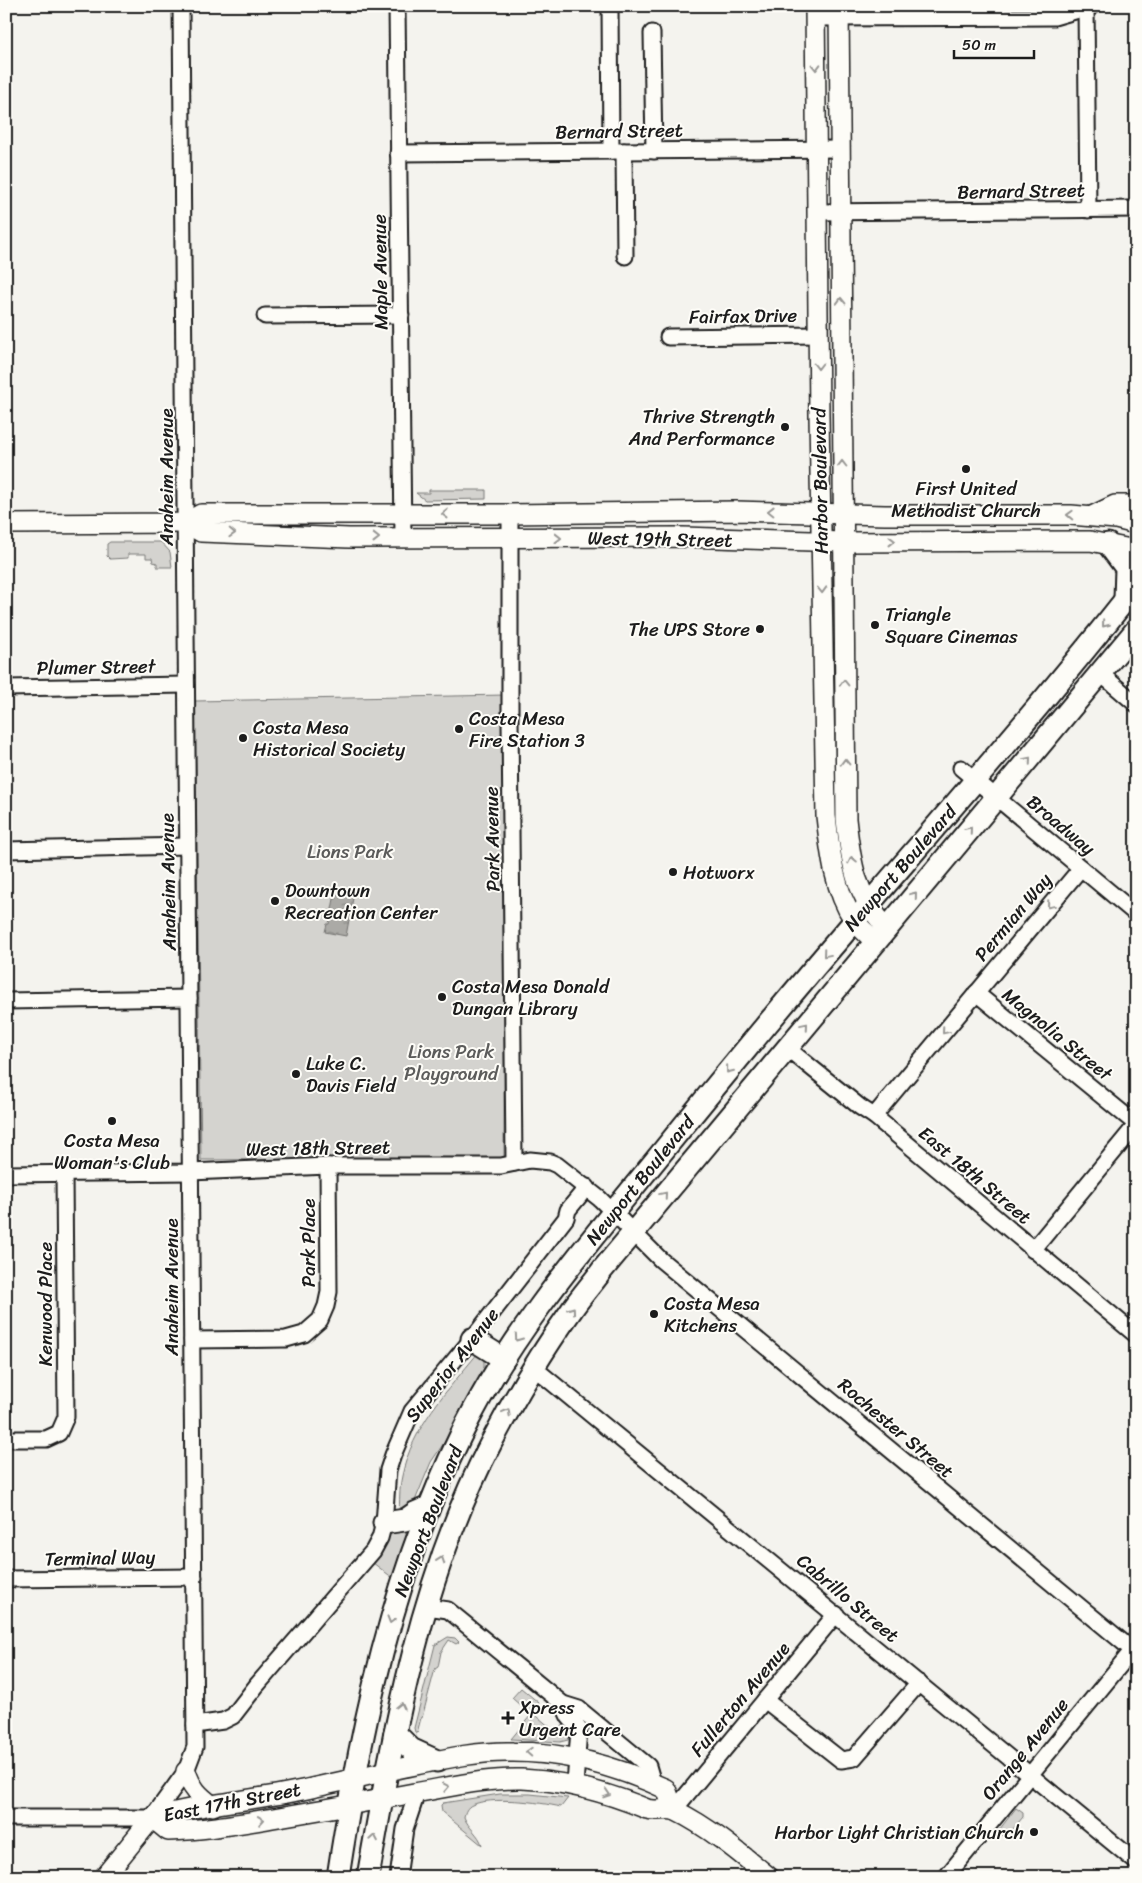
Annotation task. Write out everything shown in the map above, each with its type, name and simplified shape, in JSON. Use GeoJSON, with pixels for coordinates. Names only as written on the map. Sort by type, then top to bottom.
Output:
{"type":"FeatureCollection","features":[{"type":"Feature","properties":{"kind":"highway"},"geometry":{"type":"LineString","coordinates":[[1108,544],[1126,568],[1130,592]]}},
{"type":"Feature","properties":{"kind":"highway","name":"Newport Boulevard"},"geometry":{"type":"LineString","coordinates":[[338,1877],[349,1805],[365,1724],[402,1582],[428,1507],[461,1434],[504,1358],[571,1265],[613,1212],[797,987],[861,913],[968,774],[1130,592]]}},
{"type":"Feature","properties":{"kind":"highway","name":"Newport Boulevard"},"geometry":{"type":"LineString","coordinates":[[368,1877],[386,1771],[427,1607],[446,1546],[473,1480],[491,1443],[534,1367],[572,1310],[632,1233],[1136,630]]}},
{"type":"Feature","properties":{"kind":"highway"},"geometry":{"type":"LineString","coordinates":[[472,1339],[504,1358]]}},
{"type":"Feature","properties":{"kind":"highway"},"geometry":{"type":"LineString","coordinates":[[384,1523],[405,1520],[428,1507]]}},
{"type":"Feature","properties":{"kind":"highway"},"geometry":{"type":"LineString","coordinates":[[395,1733],[411,1749],[437,1761]]}},
{"type":"Feature","properties":{"kind":"main road","name":"Harbor Boulevard"},"geometry":{"type":"LineString","coordinates":[[815,12],[820,541],[826,816],[836,874],[846,906],[861,913],[881,935]]}},
{"type":"Feature","properties":{"kind":"main road","name":"Harbor Boulevard"},"geometry":{"type":"LineString","coordinates":[[839,12],[846,819],[853,868],[859,888],[861,913]]}},
{"type":"Feature","properties":{"kind":"main road"},"geometry":{"type":"LineString","coordinates":[[1092,516],[1115,505],[1136,505]]}},
{"type":"Feature","properties":{"kind":"main road","name":"West 19th Street"},"geometry":{"type":"LineString","coordinates":[[6,524],[186,523],[201,514],[510,514],[736,511],[843,512],[885,515],[1048,514],[1092,516],[1136,524]]}},
{"type":"Feature","properties":{"kind":"main road","name":"West 19th Street"},"geometry":{"type":"LineString","coordinates":[[186,523],[201,532],[403,538],[683,538],[843,542],[1090,541],[1136,550]]}},
{"type":"Feature","properties":{"kind":"main road","name":"East 17th Street"},"geometry":{"type":"LineString","coordinates":[[488,1752],[542,1753],[578,1759],[616,1769],[666,1789],[674,1810],[649,1810],[601,1792],[575,1785],[543,1781],[499,1780],[459,1784],[213,1828],[168,1831],[152,1818],[178,1810],[213,1806],[296,1791],[386,1771],[488,1752]]}},
{"type":"Feature","properties":{"kind":"main road"},"geometry":{"type":"LineString","coordinates":[[189,1764],[189,1782],[195,1792],[213,1806]]}},
{"type":"Feature","properties":{"kind":"main road"},"geometry":{"type":"LineString","coordinates":[[674,1810],[721,1840],[769,1877]]}},
{"type":"Feature","properties":{"kind":"main road"},"geometry":{"type":"LineString","coordinates":[[104,1877],[152,1818]]}},
{"type":"Feature","properties":{"kind":"street","name":"Anaheim Avenue"},"geometry":{"type":"LineString","coordinates":[[181,6],[195,1725],[195,1747],[189,1764]]}},
{"type":"Feature","properties":{"kind":"street","name":"Maple Avenue"},"geometry":{"type":"LineString","coordinates":[[397,6],[403,538]]}},
{"type":"Feature","properties":{"kind":"street"},"geometry":{"type":"LineString","coordinates":[[610,6],[625,256]]}},
{"type":"Feature","properties":{"kind":"street"},"geometry":{"type":"LineString","coordinates":[[815,12],[1054,17],[1088,7],[1088,210]]}},
{"type":"Feature","properties":{"kind":"street"},"geometry":{"type":"LineString","coordinates":[[652,33],[654,151]]}},
{"type":"Feature","properties":{"kind":"street","name":"Bernard Street"},"geometry":{"type":"LineString","coordinates":[[398,153],[840,149]]}},
{"type":"Feature","properties":{"kind":"street","name":"Bernard Street"},"geometry":{"type":"LineString","coordinates":[[817,212],[1136,208]]}},
{"type":"Feature","properties":{"kind":"street"},"geometry":{"type":"LineString","coordinates":[[266,316],[401,315]]}},
{"type":"Feature","properties":{"kind":"street","name":"Fairfax Drive"},"geometry":{"type":"LineString","coordinates":[[668,337],[818,335]]}},
{"type":"Feature","properties":{"kind":"street","name":"Park Avenue"},"geometry":{"type":"LineString","coordinates":[[510,514],[514,1163]]}},
{"type":"Feature","properties":{"kind":"street"},"geometry":{"type":"LineString","coordinates":[[1100,673],[1136,704]]}},
{"type":"Feature","properties":{"kind":"street","name":"Plumer Street"},"geometry":{"type":"LineString","coordinates":[[6,688],[186,685]]}},
{"type":"Feature","properties":{"kind":"street","name":"Broadway"},"geometry":{"type":"LineString","coordinates":[[968,774],[1136,914]]}},
{"type":"Feature","properties":{"kind":"street"},"geometry":{"type":"LineString","coordinates":[[6,850],[188,846]]}},
{"type":"Feature","properties":{"kind":"street","name":"Permian Way"},"geometry":{"type":"LineString","coordinates":[[874,1116],[1081,868]]}},
{"type":"Feature","properties":{"kind":"street","name":"Magnolia Street"},"geometry":{"type":"LineString","coordinates":[[976,993],[1136,1125]]}},
{"type":"Feature","properties":{"kind":"street"},"geometry":{"type":"LineString","coordinates":[[6,1001],[189,998]]}},
{"type":"Feature","properties":{"kind":"street","name":"East 18th Street"},"geometry":{"type":"LineString","coordinates":[[787,1048],[860,1107],[874,1116],[1136,1335]]}},
{"type":"Feature","properties":{"kind":"street"},"geometry":{"type":"LineString","coordinates":[[1033,1250],[1136,1125]]}},
{"type":"Feature","properties":{"kind":"street","name":"West 18th Street"},"geometry":{"type":"LineString","coordinates":[[6,1174],[190,1172],[328,1166],[501,1166],[530,1160],[550,1162],[564,1169],[587,1187],[613,1212]]}},
{"type":"Feature","properties":{"kind":"street","name":"Park Place"},"geometry":{"type":"LineString","coordinates":[[192,1340],[286,1339],[304,1334],[320,1320],[329,1292],[328,1166]]}},
{"type":"Feature","properties":{"kind":"street","name":"Kenwood Place"},"geometry":{"type":"LineString","coordinates":[[6,1439],[46,1439],[59,1433],[66,1417],[64,1174]]}},
{"type":"Feature","properties":{"kind":"street","name":"Superior Avenue"},"geometry":{"type":"LineString","coordinates":[[195,1725],[224,1721],[233,1716],[256,1685],[373,1551],[380,1538],[384,1523],[388,1470],[402,1431],[412,1411],[472,1339],[566,1218],[568,1210],[587,1187]]}},
{"type":"Feature","properties":{"kind":"street","name":"Rochester Street"},"geometry":{"type":"LineString","coordinates":[[613,1212],[661,1260],[1135,1650]]}},
{"type":"Feature","properties":{"kind":"street","name":"Cabrillo Street"},"geometry":{"type":"LineString","coordinates":[[534,1367],[1136,1862]]}},
{"type":"Feature","properties":{"kind":"street","name":"Terminal Way"},"geometry":{"type":"LineString","coordinates":[[6,1579],[194,1577]]}},
{"type":"Feature","properties":{"kind":"street"},"geometry":{"type":"LineString","coordinates":[[427,1607],[448,1610],[563,1704],[579,1709],[648,1766],[653,1783]]}},
{"type":"Feature","properties":{"kind":"street","name":"Fullerton Avenue"},"geometry":{"type":"LineString","coordinates":[[674,1810],[836,1614]]}},
{"type":"Feature","properties":{"kind":"street","name":"Orange Avenue"},"geometry":{"type":"LineString","coordinates":[[946,1877],[1135,1650]]}},
{"type":"Feature","properties":{"kind":"street"},"geometry":{"type":"LineString","coordinates":[[765,1700],[841,1760],[848,1760],[854,1758],[919,1683]]}},
{"type":"Feature","properties":{"kind":"street"},"geometry":{"type":"LineString","coordinates":[[563,1704],[569,1717],[579,1729],[575,1785]]}},
{"type":"Feature","properties":{"kind":"street"},"geometry":{"type":"LineString","coordinates":[[6,1818],[152,1818],[189,1764]]}},
{"type":"Feature","properties":{"kind":"street"},"geometry":{"type":"LineString","coordinates":[[398,1877],[404,1839],[417,1793]]}},
{"type":"Feature","properties":{"kind":"green space"},"geometry":{"type":"Polygon","coordinates":[[[429,490],[486,490],[486,499],[425,500],[416,493],[429,493],[429,490]]]}},
{"type":"Feature","properties":{"kind":"green space"},"geometry":{"type":"Polygon","coordinates":[[[110,542],[161,542],[170,552],[172,567],[157,567],[157,563],[153,562],[152,558],[146,558],[146,554],[128,554],[128,558],[110,559],[107,556],[107,544],[110,542]]]}},
{"type":"Feature","properties":{"kind":"green space","name":"Lions Park"},"geometry":{"type":"Polygon","coordinates":[[[505,695],[504,1158],[201,1160],[195,701],[505,695]]]}},
{"type":"Feature","properties":{"kind":"green space"},"geometry":{"type":"Polygon","coordinates":[[[478,1353],[484,1360],[484,1370],[448,1437],[431,1462],[412,1508],[399,1514],[402,1476],[414,1441],[432,1410],[478,1353]]]}},
{"type":"Feature","properties":{"kind":"green space"},"geometry":{"type":"Polygon","coordinates":[[[413,1521],[393,1578],[373,1563],[386,1545],[391,1526],[413,1521]]]}},
{"type":"Feature","properties":{"kind":"green space"},"geometry":{"type":"Polygon","coordinates":[[[448,1637],[455,1638],[459,1642],[456,1644],[449,1640],[441,1652],[417,1733],[414,1728],[435,1645],[448,1637]]]}},
{"type":"Feature","properties":{"kind":"green space"},"geometry":{"type":"Polygon","coordinates":[[[521,1688],[539,1703],[532,1712],[557,1733],[564,1724],[571,1734],[568,1740],[560,1742],[511,1739],[531,1715],[512,1698],[521,1688]]]}},
{"type":"Feature","properties":{"kind":"green space"},"geometry":{"type":"Polygon","coordinates":[[[500,1794],[530,1794],[568,1798],[561,1807],[541,1803],[503,1800],[480,1802],[470,1806],[466,1810],[464,1817],[482,1845],[442,1812],[441,1805],[443,1803],[500,1794]]]}},
{"type":"Feature","properties":{"kind":"green space"},"geometry":{"type":"Polygon","coordinates":[[[1016,1808],[1023,1813],[1023,1817],[1007,1836],[996,1834],[1016,1808]]]}},
{"type":"Feature","properties":{"kind":"water"},"geometry":{"type":"Polygon","coordinates":[[[335,894],[353,898],[346,936],[325,932],[327,924],[329,924],[335,894]]]}},
{"type":"Feature","properties":{"kind":"place","name":"Thrive Strength And Performance"},"geometry":{"type":"Point","coordinates":[785,427]}},
{"type":"Feature","properties":{"kind":"place","name":"First United Methodist Church"},"geometry":{"type":"Point","coordinates":[966,469]}},
{"type":"Feature","properties":{"kind":"place","name":"Triangle Square Cinemas"},"geometry":{"type":"Point","coordinates":[875,625]}},
{"type":"Feature","properties":{"kind":"place","name":"The UPS Store"},"geometry":{"type":"Point","coordinates":[760,629]}},
{"type":"Feature","properties":{"kind":"place","name":"Costa Mesa Fire Station 3"},"geometry":{"type":"Point","coordinates":[459,729]}},
{"type":"Feature","properties":{"kind":"place","name":"Costa Mesa Historical Society"},"geometry":{"type":"Point","coordinates":[243,738]}},
{"type":"Feature","properties":{"kind":"place","name":"Hotworx"},"geometry":{"type":"Point","coordinates":[673,872]}},
{"type":"Feature","properties":{"kind":"place","name":"Downtown Recreation Center"},"geometry":{"type":"Point","coordinates":[275,901]}},
{"type":"Feature","properties":{"kind":"place","name":"Costa Mesa Donald Dungan Library"},"geometry":{"type":"Point","coordinates":[442,997]}},
{"type":"Feature","properties":{"kind":"place","name":"Luke C. Davis Field"},"geometry":{"type":"Point","coordinates":[296,1074]}},
{"type":"Feature","properties":{"kind":"place","name":"Costa Mesa Woman's Club"},"geometry":{"type":"Point","coordinates":[112,1121]}},
{"type":"Feature","properties":{"kind":"place","name":"Costa Mesa Kitchens"},"geometry":{"type":"Point","coordinates":[654,1314]}},
{"type":"Feature","properties":{"kind":"place","name":"Xpress Urgent Care"},"geometry":{"type":"Point","coordinates":[508,1718]}},
{"type":"Feature","properties":{"kind":"place","name":"Harbor Light Christian Church"},"geometry":{"type":"Point","coordinates":[1034,1832]}},
{"type":"Feature","properties":{"kind":"park label","name":"Lions Park Playground"},"geometry":{"type":"Point","coordinates":[451,1062]}}]}
